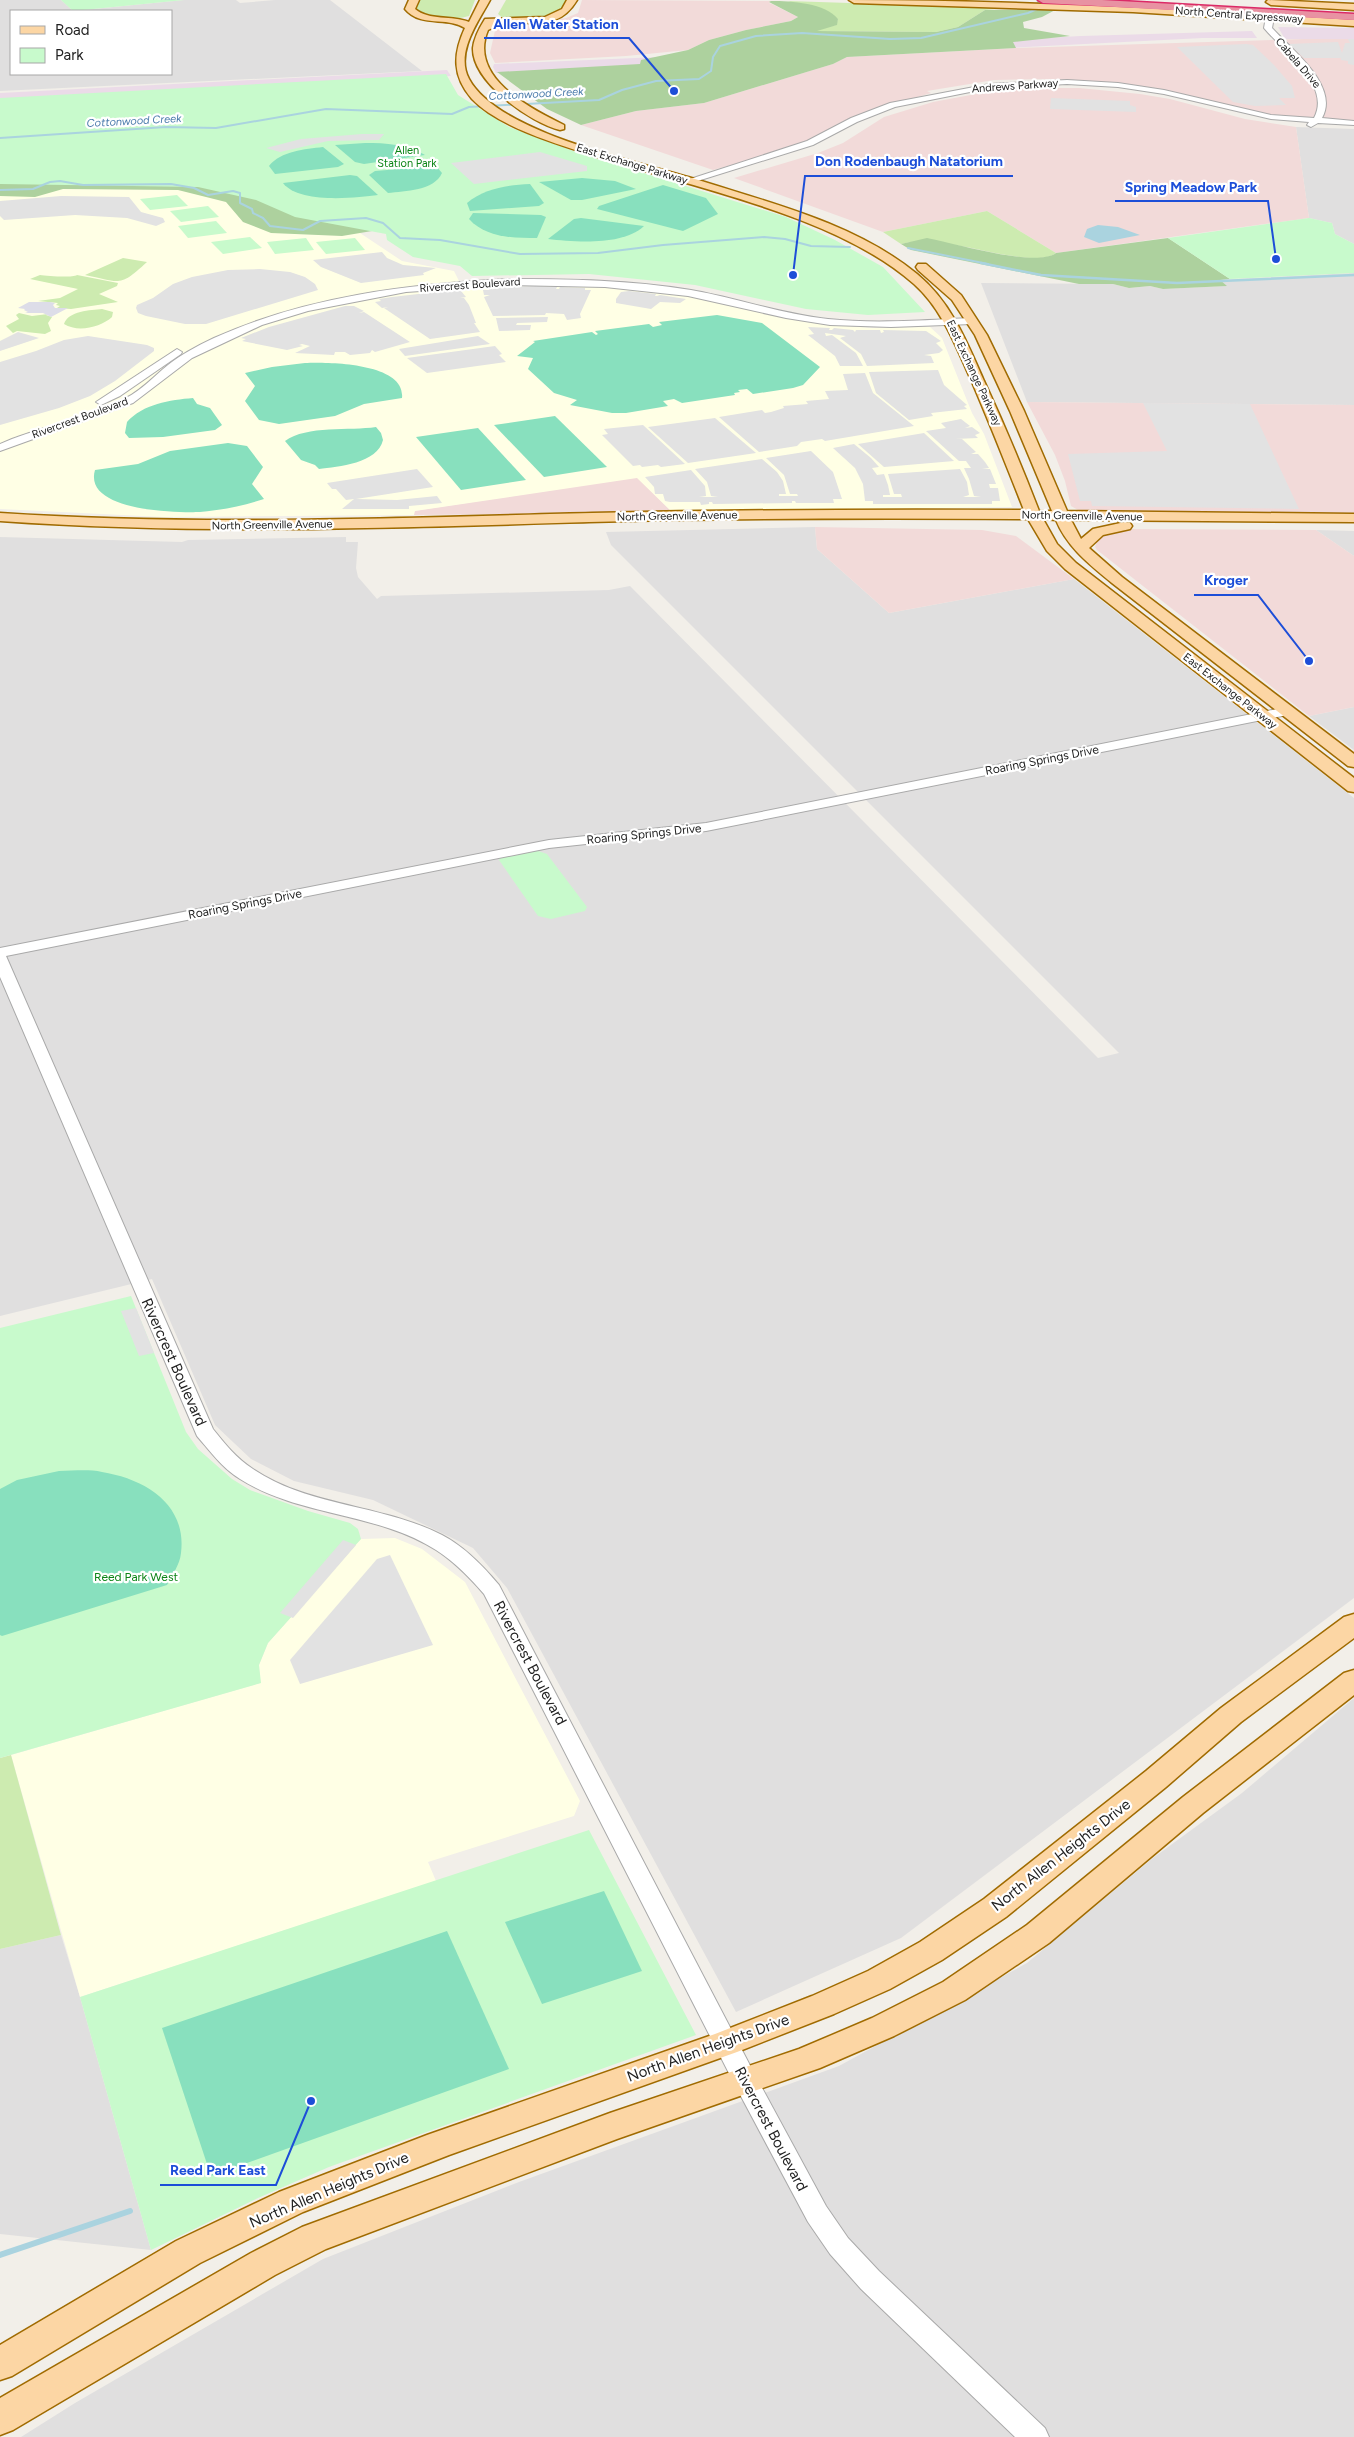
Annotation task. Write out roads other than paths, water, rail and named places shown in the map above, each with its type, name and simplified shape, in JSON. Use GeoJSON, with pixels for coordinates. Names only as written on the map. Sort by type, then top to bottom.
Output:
{"type":"FeatureCollection","features":[{"type":"Feature","properties":{"kind":"highway"},"geometry":{"type":"LineString","coordinates":[[1043,0],[1068,4],[1353,11]]}},
{"type":"Feature","properties":{"kind":"highway"},"geometry":{"type":"LineString","coordinates":[[1108,0],[1353,11]]}},
{"type":"Feature","properties":{"kind":"main road"},"geometry":{"type":"LineString","coordinates":[[414,0],[410,9],[414,14],[464,22],[471,27]]}},
{"type":"Feature","properties":{"kind":"main road"},"geometry":{"type":"LineString","coordinates":[[485,28],[496,22],[559,16],[568,10],[572,0]]}},
{"type":"Feature","properties":{"kind":"main road","name":"North Central Expressway"},"geometry":{"type":"LineString","coordinates":[[854,0],[1068,4],[1258,16],[1269,21],[1299,19],[1354,23]]}},
{"type":"Feature","properties":{"kind":"main road"},"geometry":{"type":"LineString","coordinates":[[485,1],[471,27],[460,55],[459,66],[463,80],[477,78],[493,81]]}},
{"type":"Feature","properties":{"kind":"main road","name":"North Central Expressway"},"geometry":{"type":"LineString","coordinates":[[1264,2],[1324,5],[1353,11]]}},
{"type":"Feature","properties":{"kind":"main road"},"geometry":{"type":"LineString","coordinates":[[460,55],[480,55],[479,44],[493,12],[497,18],[520,21]]}},
{"type":"Feature","properties":{"kind":"main road"},"geometry":{"type":"LineString","coordinates":[[446,19],[462,18],[477,14]]}},
{"type":"Feature","properties":{"kind":"main road","name":"East Exchange Parkway"},"geometry":{"type":"LineString","coordinates":[[480,55],[486,72],[502,91],[533,113],[576,134],[835,231],[870,248],[907,273],[932,294],[949,319],[992,412],[1037,520],[1047,541],[1062,559],[1354,787]]}},
{"type":"Feature","properties":{"kind":"main road","name":"East Exchange Parkway"},"geometry":{"type":"LineString","coordinates":[[463,80],[474,94],[506,117],[551,137],[583,149],[824,214],[854,227],[910,259],[942,283],[971,318],[981,335],[1018,411],[1072,539],[1080,548],[1150,607],[1354,762]]}},
{"type":"Feature","properties":{"kind":"main road"},"geometry":{"type":"LineString","coordinates":[[551,137],[576,134]]}},
{"type":"Feature","properties":{"kind":"main road"},"geometry":{"type":"LineString","coordinates":[[835,231],[854,227]]}},
{"type":"Feature","properties":{"kind":"main road"},"geometry":{"type":"LineString","coordinates":[[981,335],[988,332],[991,323]]}},
{"type":"Feature","properties":{"kind":"main road"},"geometry":{"type":"LineString","coordinates":[[992,412],[1018,411]]}},
{"type":"Feature","properties":{"kind":"main road","name":"North Greenville Avenue"},"geometry":{"type":"LineString","coordinates":[[0,517],[85,523],[287,526],[670,516],[1298,522],[1354,527]]}},
{"type":"Feature","properties":{"kind":"main road","name":"North Greenville Avenue"},"geometry":{"type":"LineString","coordinates":[[1064,521],[1125,526],[1298,522],[1354,518]]}},
{"type":"Feature","properties":{"kind":"main road","name":"North Greenville Avenue"},"geometry":{"type":"LineString","coordinates":[[0,527],[167,535],[280,535],[855,519]]}},
{"type":"Feature","properties":{"kind":"main road"},"geometry":{"type":"LineString","coordinates":[[1080,548],[1098,532],[1125,526]]}},
{"type":"Feature","properties":{"kind":"main road"},"geometry":{"type":"LineString","coordinates":[[1127,611],[1150,607]]}},
{"type":"Feature","properties":{"kind":"main road","name":"North Allen Heights Drive"},"geometry":{"type":"LineString","coordinates":[[0,2364],[188,2252],[291,2202],[439,2145],[726,2043],[823,2005],[880,1980],[931,1951],[994,1908],[1156,1779],[1231,1715],[1354,1624]]}},
{"type":"Feature","properties":{"kind":"main road"},"geometry":{"type":"LineString","coordinates":[[0,2418],[89,2364],[263,2264],[314,2238],[610,2127],[809,2059],[883,2027],[954,1991],[1038,1934],[1193,1805],[1354,1680]]}},
{"type":"Feature","properties":{"kind":"street"},"geometry":{"type":"LineString","coordinates":[[1324,5],[1335,0]]}},
{"type":"Feature","properties":{"kind":"street"},"geometry":{"type":"LineString","coordinates":[[1342,0],[1341,3],[1353,11]]}},
{"type":"Feature","properties":{"kind":"street","name":"Cabela Drive"},"geometry":{"type":"LineString","coordinates":[[1258,16],[1258,29],[1291,68]]}},
{"type":"Feature","properties":{"kind":"street","name":"Cabela Drive"},"geometry":{"type":"LineString","coordinates":[[1269,21],[1269,30],[1318,83],[1323,92],[1323,104],[1310,122]]}},
{"type":"Feature","properties":{"kind":"street","name":"Andrews Parkway"},"geometry":{"type":"LineString","coordinates":[[1067,84],[1169,97],[1249,117],[1310,122],[1354,123]]}},
{"type":"Feature","properties":{"kind":"street","name":"Andrews Parkway"},"geometry":{"type":"LineString","coordinates":[[701,180],[803,145],[880,109],[990,86],[1067,84],[1133,87],[1202,101],[1251,114],[1354,127]]}},
{"type":"Feature","properties":{"kind":"street"},"geometry":{"type":"LineString","coordinates":[[1139,92],[1202,101]]}},
{"type":"Feature","properties":{"kind":"street","name":"Andrews Parkway"},"geometry":{"type":"LineString","coordinates":[[701,180],[813,148],[887,112],[928,98]]}},
{"type":"Feature","properties":{"kind":"street"},"geometry":{"type":"LineString","coordinates":[[1308,109],[1310,122]]}},
{"type":"Feature","properties":{"kind":"street"},"geometry":{"type":"LineString","coordinates":[[844,125],[855,126]]}},
{"type":"Feature","properties":{"kind":"street"},"geometry":{"type":"LineString","coordinates":[[803,145],[813,148]]}},
{"type":"Feature","properties":{"kind":"street","name":"Rivercrest Boulevard"},"geometry":{"type":"LineString","coordinates":[[0,439],[87,408],[116,394],[180,350],[239,323],[294,306],[363,291],[467,279],[593,278],[645,282],[710,291],[810,320],[850,324],[971,318]]}},
{"type":"Feature","properties":{"kind":"street","name":"Rivercrest Boulevard"},"geometry":{"type":"LineString","coordinates":[[0,448],[130,400],[156,383],[172,367],[222,338],[281,316],[356,298],[458,284],[567,282],[675,291],[780,310]]}},
{"type":"Feature","properties":{"kind":"street","name":"Roaring Springs Drive"},"geometry":{"type":"LineString","coordinates":[[0,953],[549,844],[706,827],[1287,710]]}},
{"type":"Feature","properties":{"kind":"street","name":"Rivercrest Boulevard"},"geometry":{"type":"LineString","coordinates":[[0,959],[204,1431],[223,1454],[244,1472],[269,1486],[314,1502],[410,1529],[442,1544],[473,1567],[492,1590],[745,2080],[817,2214],[839,2246],[908,2318],[1034,2437]]}},
{"type":"Feature","properties":{"kind":"water"},"geometry":{"type":"Polygon","coordinates":[[[1098,225],[1118,227],[1140,235],[1099,243],[1084,237],[1087,229],[1098,225]]]}},
{"type":"Feature","properties":{"kind":"waterway","name":"Cottonwood Creek"},"geometry":{"type":"LineString","coordinates":[[0,138],[166,127],[216,128],[326,109],[452,114],[469,107],[599,100],[622,90],[656,81],[699,79],[711,71],[713,57],[720,46],[756,36],[802,33],[890,39],[921,38],[1028,13],[1037,9],[1038,0]]}},
{"type":"Feature","properties":{"kind":"waterway"},"geometry":{"type":"LineString","coordinates":[[0,190],[33,189],[50,182],[60,181],[83,185],[171,184],[194,188],[208,195],[233,191],[240,193],[240,203],[252,209],[253,213],[263,218],[270,226],[303,230],[320,221],[366,218],[383,223],[400,238],[440,240],[520,254],[598,253],[663,245],[764,237],[785,239],[811,246],[850,247]]}},
{"type":"Feature","properties":{"kind":"waterway"},"geometry":{"type":"LineString","coordinates":[[908,248],[988,264]]}},
{"type":"Feature","properties":{"kind":"waterway"},"geometry":{"type":"LineString","coordinates":[[981,263],[1041,275],[1177,283],[1354,275]]}},
{"type":"Feature","properties":{"kind":"waterway"},"geometry":{"type":"LineString","coordinates":[[0,2255],[130,2211]]}},
{"type":"Feature","properties":{"kind":"place","name":"Allen Water Station"},"geometry":{"type":"Point","coordinates":[674,91]}},
{"type":"Feature","properties":{"kind":"place","name":"Spring Meadow Park"},"geometry":{"type":"Point","coordinates":[1276,259]}},
{"type":"Feature","properties":{"kind":"place","name":"Don Rodenbaugh Natatorium"},"geometry":{"type":"Point","coordinates":[793,275]}},
{"type":"Feature","properties":{"kind":"place","name":"Kroger"},"geometry":{"type":"Point","coordinates":[1309,661]}},
{"type":"Feature","properties":{"kind":"place","name":"Reed Park East"},"geometry":{"type":"Point","coordinates":[311,2101]}},
{"type":"Feature","properties":{"kind":"park label","name":"Allen Station Park"},"geometry":{"type":"Point","coordinates":[407,156]}},
{"type":"Feature","properties":{"kind":"park label","name":"Reed Park West"},"geometry":{"type":"Point","coordinates":[136,1577]}}]}
